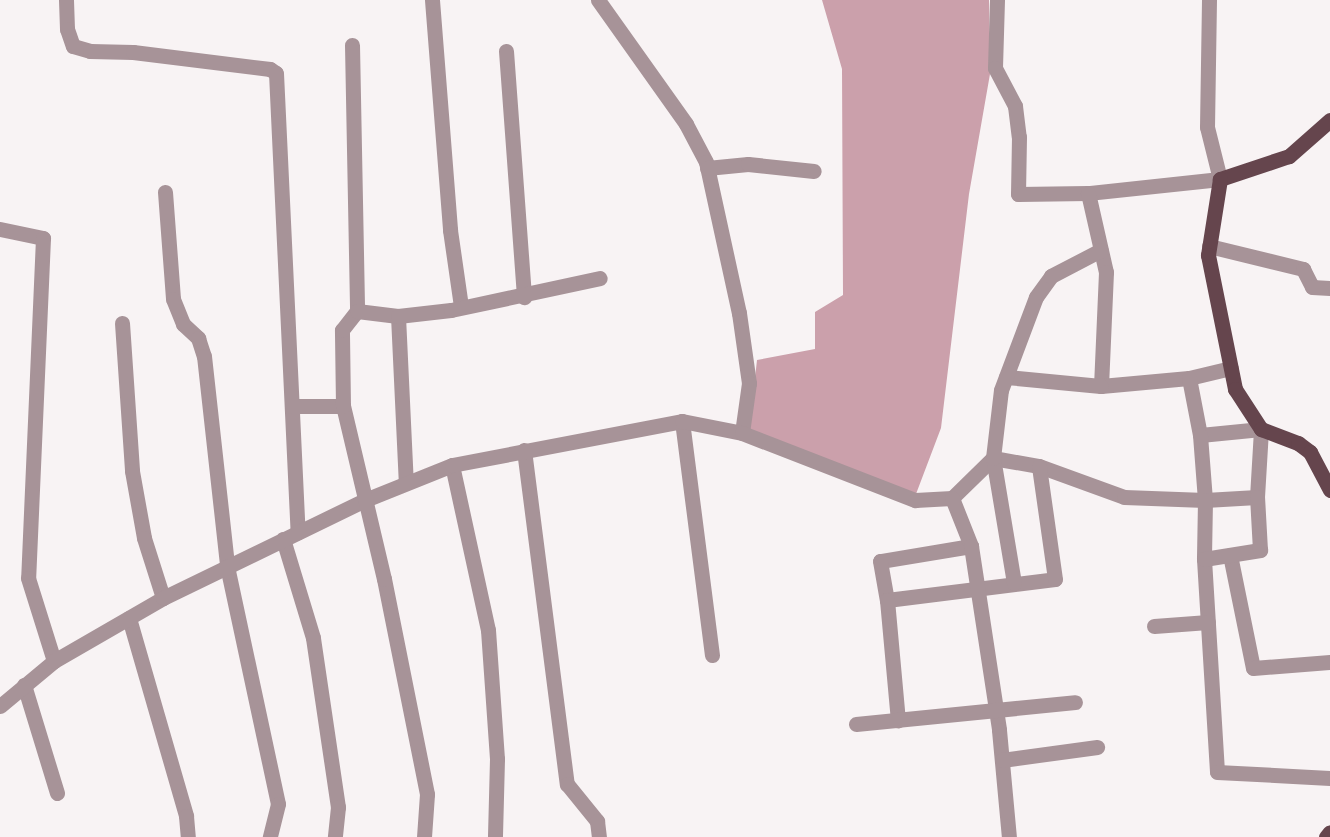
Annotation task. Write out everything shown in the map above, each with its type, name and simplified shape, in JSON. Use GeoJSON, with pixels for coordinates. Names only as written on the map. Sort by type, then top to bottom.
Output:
{"type":"FeatureCollection","features":[{"type":"Feature","properties":{"kind":"main road"},"geometry":{"type":"LineString","coordinates":[[1328,483],[1310,452],[1298,443],[1261,429],[1235,389],[1208,255],[1220,179],[1288,156],[1330,120]]}},
{"type":"Feature","properties":{"kind":"main road"},"geometry":{"type":"LineString","coordinates":[[1326,837],[1330,832]]}},
{"type":"Feature","properties":{"kind":"street"},"geometry":{"type":"LineString","coordinates":[[66,0],[67,29],[74,46],[90,51],[133,52],[270,69],[276,73],[298,532]]}},
{"type":"Feature","properties":{"kind":"street"},"geometry":{"type":"LineString","coordinates":[[432,0],[450,230],[461,306]]}},
{"type":"Feature","properties":{"kind":"street"},"geometry":{"type":"LineString","coordinates":[[598,0],[686,124],[707,168],[739,313],[749,383],[742,434]]}},
{"type":"Feature","properties":{"kind":"street"},"geometry":{"type":"LineString","coordinates":[[996,0],[995,68],[1015,106],[1018,194],[1088,193],[1220,179],[1207,127],[1209,0]]}},
{"type":"Feature","properties":{"kind":"street"},"geometry":{"type":"LineString","coordinates":[[352,45],[357,311],[342,330],[343,406],[427,794],[424,837]]}},
{"type":"Feature","properties":{"kind":"street"},"geometry":{"type":"LineString","coordinates":[[507,51],[524,297]]}},
{"type":"Feature","properties":{"kind":"street"},"geometry":{"type":"LineString","coordinates":[[707,168],[748,164],[814,171]]}},
{"type":"Feature","properties":{"kind":"street"},"geometry":{"type":"LineString","coordinates":[[165,192],[173,299],[183,324],[198,338],[204,356],[227,566],[278,804],[270,837]]}},
{"type":"Feature","properties":{"kind":"street"},"geometry":{"type":"LineString","coordinates":[[1088,193],[1106,272],[1101,386]]}},
{"type":"Feature","properties":{"kind":"street"},"geometry":{"type":"LineString","coordinates":[[0,229],[43,238],[28,578],[54,661]]}},
{"type":"Feature","properties":{"kind":"street"},"geometry":{"type":"LineString","coordinates":[[1209,246],[1303,269],[1312,287],[1330,288]]}},
{"type":"Feature","properties":{"kind":"street"},"geometry":{"type":"LineString","coordinates":[[1014,583],[993,458],[997,409],[1006,377],[1036,297],[1051,276],[1101,250]]}},
{"type":"Feature","properties":{"kind":"street"},"geometry":{"type":"LineString","coordinates":[[357,311],[398,316],[524,297],[600,278]]}},
{"type":"Feature","properties":{"kind":"street"},"geometry":{"type":"LineString","coordinates":[[398,316],[406,483]]}},
{"type":"Feature","properties":{"kind":"street"},"geometry":{"type":"LineString","coordinates":[[122,323],[132,471],[144,537],[163,598]]}},
{"type":"Feature","properties":{"kind":"street"},"geometry":{"type":"LineString","coordinates":[[1006,377],[1101,386],[1189,378],[1231,369]]}},
{"type":"Feature","properties":{"kind":"street"},"geometry":{"type":"LineString","coordinates":[[1189,378],[1200,435],[1205,500],[1204,559],[1217,772],[1330,778]]}},
{"type":"Feature","properties":{"kind":"street"},"geometry":{"type":"LineString","coordinates":[[292,406],[343,406]]}},
{"type":"Feature","properties":{"kind":"street"},"geometry":{"type":"LineString","coordinates":[[681,421],[712,656]]}},
{"type":"Feature","properties":{"kind":"street"},"geometry":{"type":"LineString","coordinates":[[0,706],[54,661],[163,598],[365,500],[452,465],[681,421],[742,434],[915,500],[952,498],[993,458]]}},
{"type":"Feature","properties":{"kind":"street"},"geometry":{"type":"LineString","coordinates":[[1200,435],[1261,429],[1257,497],[1260,550],[1204,559]]}},
{"type":"Feature","properties":{"kind":"street"},"geometry":{"type":"LineString","coordinates":[[524,450],[567,784],[597,820],[599,837]]}},
{"type":"Feature","properties":{"kind":"street"},"geometry":{"type":"LineString","coordinates":[[993,458],[1039,466],[1124,497],[1205,500],[1257,497]]}},
{"type":"Feature","properties":{"kind":"street"},"geometry":{"type":"LineString","coordinates":[[452,465],[488,630],[497,759],[495,837]]}},
{"type":"Feature","properties":{"kind":"street"},"geometry":{"type":"LineString","coordinates":[[887,600],[1055,579],[1039,466]]}},
{"type":"Feature","properties":{"kind":"street"},"geometry":{"type":"LineString","coordinates":[[952,498],[971,546],[996,712],[1009,837]]}},
{"type":"Feature","properties":{"kind":"street"},"geometry":{"type":"LineString","coordinates":[[284,538],[313,638],[338,807],[335,837]]}},
{"type":"Feature","properties":{"kind":"street"},"geometry":{"type":"LineString","coordinates":[[898,720],[887,600],[880,561],[971,546]]}},
{"type":"Feature","properties":{"kind":"street"},"geometry":{"type":"LineString","coordinates":[[1230,555],[1253,668],[1330,662]]}},
{"type":"Feature","properties":{"kind":"street"},"geometry":{"type":"LineString","coordinates":[[129,618],[186,816],[188,837]]}},
{"type":"Feature","properties":{"kind":"street"},"geometry":{"type":"LineString","coordinates":[[1154,626],[1208,622]]}},
{"type":"Feature","properties":{"kind":"street"},"geometry":{"type":"LineString","coordinates":[[24,685],[57,793]]}},
{"type":"Feature","properties":{"kind":"street"},"geometry":{"type":"LineString","coordinates":[[856,724],[996,712],[1075,702]]}},
{"type":"Feature","properties":{"kind":"street"},"geometry":{"type":"LineString","coordinates":[[1002,759],[1097,747]]}},
{"type":"Feature","properties":{"kind":"shaded area"},"geometry":{"type":"Polygon","coordinates":[[[822,0],[989,0],[990,74],[969,194],[941,428],[916,494],[749,432],[757,360],[815,349],[815,312],[843,295],[842,69],[822,0]]]}}]}
